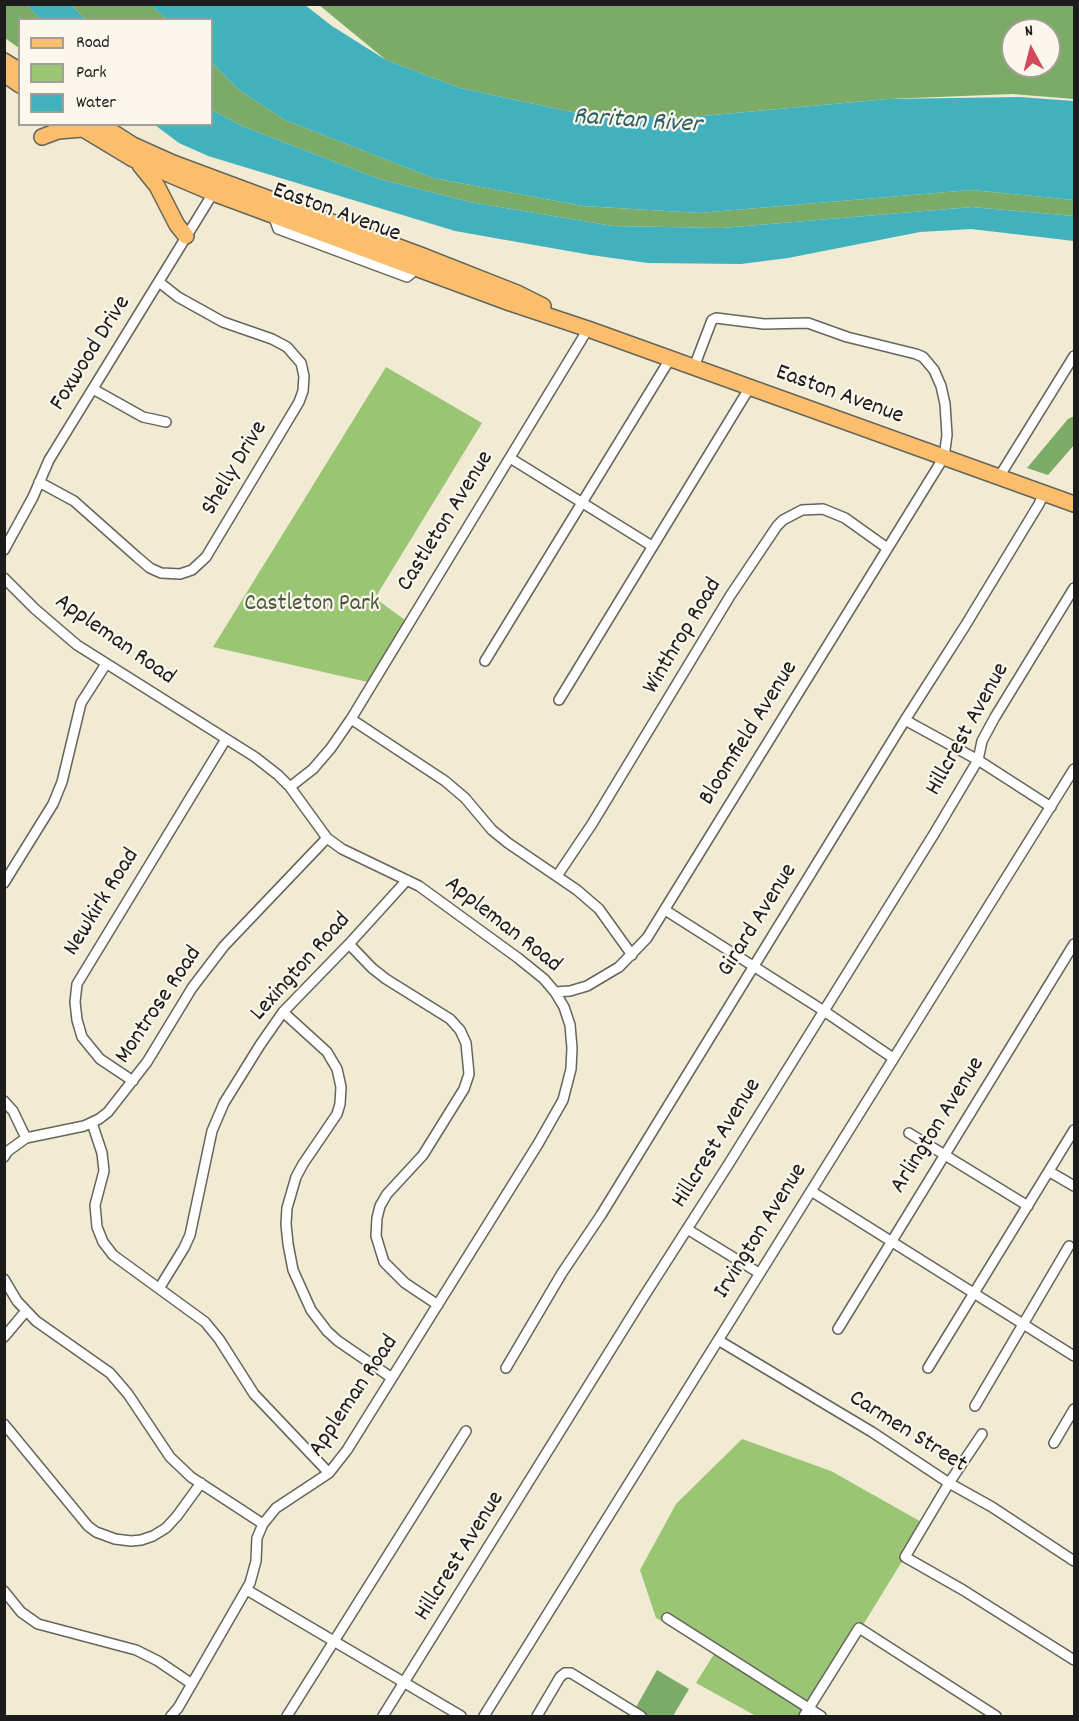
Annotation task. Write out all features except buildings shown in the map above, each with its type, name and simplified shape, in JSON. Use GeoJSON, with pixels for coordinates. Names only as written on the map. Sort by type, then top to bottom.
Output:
{"type":"FeatureCollection","features":[{"type":"Feature","properties":{"kind":"main road"},"geometry":{"type":"LineString","coordinates":[[4,61],[18,70]]}},
{"type":"Feature","properties":{"kind":"main road"},"geometry":{"type":"LineString","coordinates":[[4,74],[18,84]]}},
{"type":"Feature","properties":{"kind":"main road"},"geometry":{"type":"LineString","coordinates":[[44,126],[42,137],[79,127]]}},
{"type":"Feature","properties":{"kind":"main road","name":"Easton Avenue"},"geometry":{"type":"LineString","coordinates":[[103,126],[133,145],[273,215],[347,235]]}},
{"type":"Feature","properties":{"kind":"main road","name":"Easton Avenue"},"geometry":{"type":"LineString","coordinates":[[79,127],[133,159],[421,262],[517,293],[588,329],[1074,504]]}},
{"type":"Feature","properties":{"kind":"main road"},"geometry":{"type":"LineString","coordinates":[[133,159],[157,186],[177,225],[186,236]]}},
{"type":"Feature","properties":{"kind":"street","name":"Foxwood Drive"},"geometry":{"type":"LineString","coordinates":[[4,550],[49,460],[216,187]]}},
{"type":"Feature","properties":{"kind":"street"},"geometry":{"type":"LineString","coordinates":[[273,215],[278,229],[407,277],[421,262]]}},
{"type":"Feature","properties":{"kind":"street","name":"Shelly Drive"},"geometry":{"type":"LineString","coordinates":[[39,482],[74,501],[150,568],[161,573],[180,574],[198,566],[206,557],[299,402],[303,391],[304,376],[301,363],[287,347],[272,339],[223,322],[178,297],[159,282]]}},
{"type":"Feature","properties":{"kind":"street"},"geometry":{"type":"LineString","coordinates":[[694,368],[712,320],[716,318],[764,324],[808,323],[847,337],[916,354],[923,357],[934,370],[941,386],[947,435],[944,458]]}},
{"type":"Feature","properties":{"kind":"street","name":"Castleton Avenue"},"geometry":{"type":"LineString","coordinates":[[290,788],[313,770],[351,719],[588,329]]}},
{"type":"Feature","properties":{"kind":"street"},"geometry":{"type":"LineString","coordinates":[[999,477],[1074,356]]}},
{"type":"Feature","properties":{"kind":"street"},"geometry":{"type":"LineString","coordinates":[[485,661],[670,359]]}},
{"type":"Feature","properties":{"kind":"street"},"geometry":{"type":"LineString","coordinates":[[559,700],[750,387]]}},
{"type":"Feature","properties":{"kind":"street"},"geometry":{"type":"LineString","coordinates":[[93,389],[142,417],[166,422]]}},
{"type":"Feature","properties":{"kind":"street"},"geometry":{"type":"LineString","coordinates":[[510,458],[652,546]]}},
{"type":"Feature","properties":{"kind":"street","name":"Bloomfield Avenue"},"geometry":{"type":"LineString","coordinates":[[555,992],[587,986],[619,967],[647,938],[944,458]]}},
{"type":"Feature","properties":{"kind":"street","name":"Girard Avenue"},"geometry":{"type":"LineString","coordinates":[[506,1368],[562,1273],[601,1215],[965,626],[1044,492]]}},
{"type":"Feature","properties":{"kind":"street","name":"Winthrop Road"},"geometry":{"type":"LineString","coordinates":[[557,876],[592,824],[730,596],[783,520],[802,510],[823,509],[844,518],[887,548]]}},
{"type":"Feature","properties":{"kind":"street","name":"Appleman Road"},"geometry":{"type":"LineString","coordinates":[[4,578],[35,609],[77,645],[255,757],[278,775],[327,838],[342,849],[407,880],[518,958],[555,992],[564,1007],[570,1025],[571,1069],[563,1100],[538,1144],[347,1450],[329,1473],[276,1508],[263,1524]]}},
{"type":"Feature","properties":{"kind":"street","name":"Hillcrest Avenue"},"geometry":{"type":"LineString","coordinates":[[383,1716],[406,1683],[978,760],[982,741],[995,717],[1074,588]]}},
{"type":"Feature","properties":{"kind":"street"},"geometry":{"type":"LineString","coordinates":[[4,883],[53,804],[62,782],[81,703],[105,664]]}},
{"type":"Feature","properties":{"kind":"street"},"geometry":{"type":"LineString","coordinates":[[351,719],[445,781],[465,798],[492,830],[577,890],[599,909],[632,955]]}},
{"type":"Feature","properties":{"kind":"street"},"geometry":{"type":"LineString","coordinates":[[905,720],[978,760],[1051,807]]}},
{"type":"Feature","properties":{"kind":"street","name":"Newkirk Road"},"geometry":{"type":"LineString","coordinates":[[133,1081],[100,1059],[82,1037],[75,1002],[77,984],[226,739]]}},
{"type":"Feature","properties":{"kind":"street","name":"Irvington Avenue"},"geometry":{"type":"LineString","coordinates":[[484,1716],[1074,769]]}},
{"type":"Feature","properties":{"kind":"street","name":"Montrose Road"},"geometry":{"type":"LineString","coordinates":[[4,1157],[8,1151],[26,1138],[92,1123],[113,1107],[147,1062],[192,988],[224,946],[327,838]]}},
{"type":"Feature","properties":{"kind":"street","name":"Lexington Road"},"geometry":{"type":"LineString","coordinates":[[160,1287],[190,1234],[212,1131],[242,1074],[283,1012],[407,880]]}},
{"type":"Feature","properties":{"kind":"street"},"geometry":{"type":"LineString","coordinates":[[665,910],[824,1011],[893,1058]]}},
{"type":"Feature","properties":{"kind":"street"},"geometry":{"type":"LineString","coordinates":[[349,944],[386,979],[450,1019],[460,1030],[466,1043],[469,1074],[464,1089],[423,1155],[387,1194],[376,1218],[376,1236],[384,1262],[405,1283],[438,1305]]}},
{"type":"Feature","properties":{"kind":"street","name":"Arlington Avenue"},"geometry":{"type":"LineString","coordinates":[[838,1329],[1074,944]]}},
{"type":"Feature","properties":{"kind":"street"},"geometry":{"type":"LineString","coordinates":[[283,1012],[327,1052],[337,1069],[341,1087],[337,1114],[296,1176],[287,1208],[286,1224],[293,1270],[311,1310],[327,1330],[338,1341],[392,1378]]}},
{"type":"Feature","properties":{"kind":"street"},"geometry":{"type":"LineString","coordinates":[[4,1101],[13,1111],[26,1138]]}},
{"type":"Feature","properties":{"kind":"street"},"geometry":{"type":"LineString","coordinates":[[92,1123],[102,1153],[104,1171],[95,1205],[99,1235],[113,1255],[160,1287],[205,1322],[219,1339],[254,1394],[329,1473]]}},
{"type":"Feature","properties":{"kind":"street"},"geometry":{"type":"LineString","coordinates":[[928,1368],[1074,1131]]}},
{"type":"Feature","properties":{"kind":"street"},"geometry":{"type":"LineString","coordinates":[[909,1133],[1028,1206]]}},
{"type":"Feature","properties":{"kind":"street"},"geometry":{"type":"LineString","coordinates":[[1050,1172],[1074,1186]]}},
{"type":"Feature","properties":{"kind":"street"},"geometry":{"type":"LineString","coordinates":[[811,1191],[1074,1356]]}},
{"type":"Feature","properties":{"kind":"street"},"geometry":{"type":"LineString","coordinates":[[687,1229],[759,1273]]}},
{"type":"Feature","properties":{"kind":"street"},"geometry":{"type":"LineString","coordinates":[[975,1406],[1069,1246]]}},
{"type":"Feature","properties":{"kind":"street"},"geometry":{"type":"LineString","coordinates":[[4,1280],[17,1301],[36,1321],[110,1373],[128,1394],[170,1457],[191,1477],[263,1524],[257,1538],[255,1560],[247,1590],[171,1716]]}},
{"type":"Feature","properties":{"kind":"street"},"geometry":{"type":"LineString","coordinates":[[4,1337],[26,1311]]}},
{"type":"Feature","properties":{"kind":"street","name":"Carmen Street"},"geometry":{"type":"LineString","coordinates":[[718,1340],[813,1399],[872,1432],[1074,1561]]}},
{"type":"Feature","properties":{"kind":"street"},"geometry":{"type":"LineString","coordinates":[[1054,1443],[1074,1408]]}},
{"type":"Feature","properties":{"kind":"street"},"geometry":{"type":"LineString","coordinates":[[4,1424],[88,1526],[96,1533],[115,1539],[141,1540],[166,1528],[201,1483]]}},
{"type":"Feature","properties":{"kind":"street"},"geometry":{"type":"LineString","coordinates":[[287,1716],[466,1431]]}},
{"type":"Feature","properties":{"kind":"street"},"geometry":{"type":"LineString","coordinates":[[982,1434],[949,1483],[906,1557],[1074,1659]]}},
{"type":"Feature","properties":{"kind":"street"},"geometry":{"type":"LineString","coordinates":[[247,1590],[461,1716]]}},
{"type":"Feature","properties":{"kind":"street"},"geometry":{"type":"LineString","coordinates":[[4,1591],[21,1612],[38,1624],[136,1650],[158,1661],[192,1684]]}},
{"type":"Feature","properties":{"kind":"street"},"geometry":{"type":"LineString","coordinates":[[667,1618],[806,1713],[821,1716]]}},
{"type":"Feature","properties":{"kind":"street"},"geometry":{"type":"LineString","coordinates":[[806,1713],[859,1628],[996,1716]]}},
{"type":"Feature","properties":{"kind":"street"},"geometry":{"type":"LineString","coordinates":[[537,1716],[560,1677],[565,1673],[571,1673],[641,1716]]}},
{"type":"Feature","properties":{"kind":"green space"},"geometry":{"type":"Polygon","coordinates":[[[4,5],[27,5],[39,18],[18,18],[18,47],[5,38],[4,5]]]}},
{"type":"Feature","properties":{"kind":"green space"},"geometry":{"type":"Polygon","coordinates":[[[71,5],[150,5],[166,18],[84,18],[71,5]]]}},
{"type":"Feature","properties":{"kind":"green space"},"geometry":{"type":"Polygon","coordinates":[[[319,5],[1074,5],[1074,99],[1012,94],[888,99],[669,119],[646,115],[586,115],[460,88],[386,60],[319,5]]]}},
{"type":"Feature","properties":{"kind":"green space"},"geometry":{"type":"Polygon","coordinates":[[[213,64],[239,90],[285,120],[433,178],[583,206],[699,213],[971,190],[1074,200],[1074,216],[972,207],[722,228],[613,226],[470,202],[379,179],[242,126],[213,111],[213,64]]]}},
{"type":"Feature","properties":{"kind":"green space","name":"Castleton Park"},"geometry":{"type":"Polygon","coordinates":[[[386,367],[482,423],[375,598],[409,623],[372,683],[213,647],[386,367]]]}},
{"type":"Feature","properties":{"kind":"green space"},"geometry":{"type":"Polygon","coordinates":[[[1074,416],[1074,445],[1048,475],[1027,468],[1068,419],[1074,416]]]}},
{"type":"Feature","properties":{"kind":"green space"},"geometry":{"type":"Polygon","coordinates":[[[742,1439],[831,1471],[925,1524],[807,1716],[756,1716],[696,1683],[716,1651],[656,1618],[640,1570],[676,1504],[742,1439]]]}},
{"type":"Feature","properties":{"kind":"green space"},"geometry":{"type":"Polygon","coordinates":[[[657,1670],[689,1689],[673,1716],[631,1716],[657,1670]]]}},
{"type":"Feature","properties":{"kind":"water"},"geometry":{"type":"Polygon","coordinates":[[[27,5],[71,5],[84,18],[39,18],[27,5]]]}},
{"type":"Feature","properties":{"kind":"water","name":"Raritan River"},"geometry":{"type":"Polygon","coordinates":[[[150,5],[305,5],[332,26],[386,60],[460,88],[586,115],[646,115],[669,119],[888,99],[1019,97],[1074,101],[1074,200],[971,190],[699,213],[583,206],[433,178],[285,120],[239,90],[213,64],[213,18],[166,18],[150,5]]]}},
{"type":"Feature","properties":{"kind":"water"},"geometry":{"type":"Polygon","coordinates":[[[213,111],[242,126],[379,179],[470,202],[613,226],[722,228],[972,207],[1074,216],[1074,241],[971,229],[920,232],[788,258],[741,264],[648,263],[455,231],[208,156],[179,143],[156,126],[213,126],[213,111]]]}}]}
